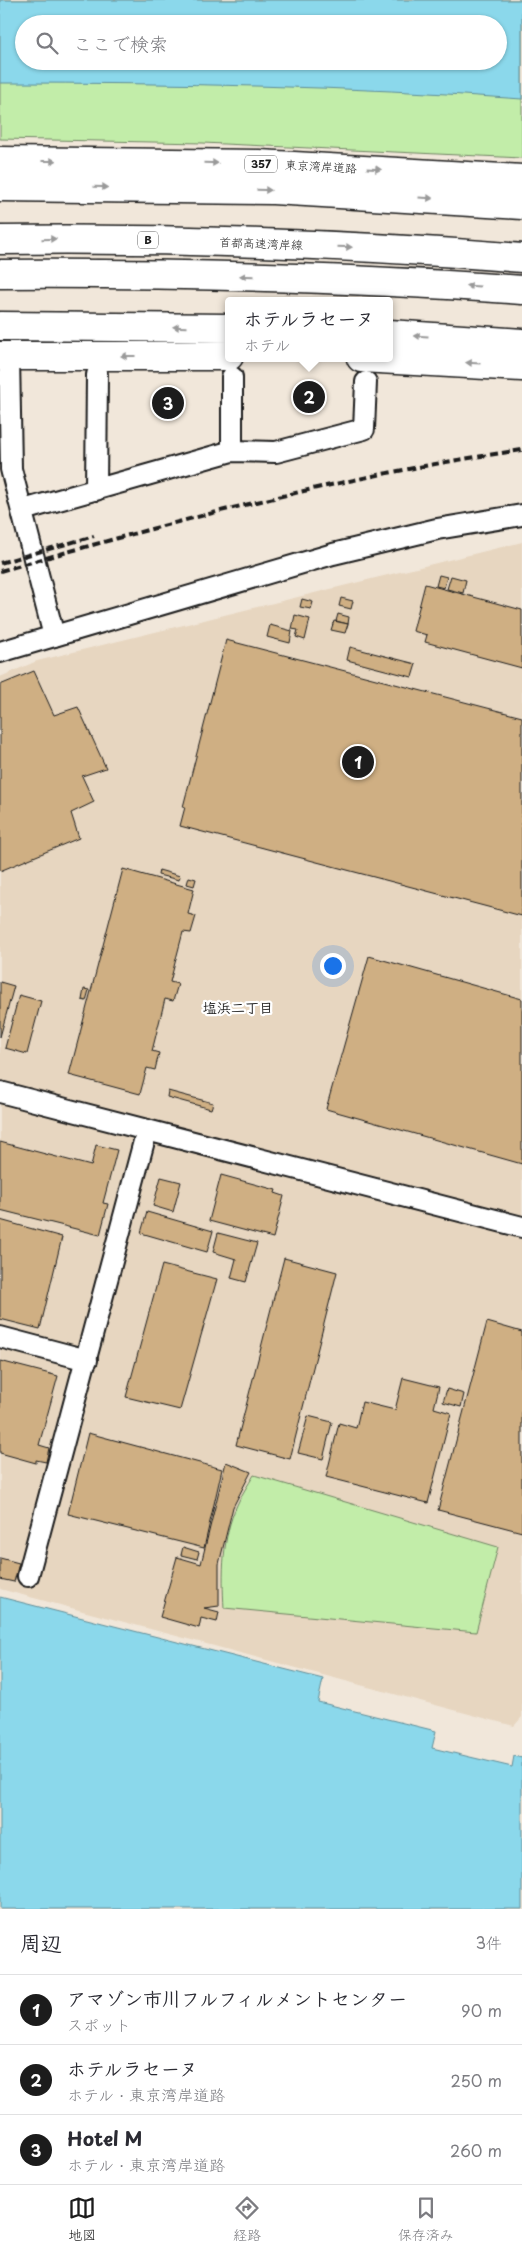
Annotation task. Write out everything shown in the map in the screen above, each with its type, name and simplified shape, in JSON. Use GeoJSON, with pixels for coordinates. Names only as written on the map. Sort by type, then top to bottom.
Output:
{"type":"FeatureCollection","features":[{"type":"Feature","properties":{"kind":"highway","name":"東京湾岸道路"},"geometry":{"type":"LineString","coordinates":[[0,161],[259,164],[522,179]]}},
{"type":"Feature","properties":{"kind":"highway","name":"東京湾岸道路"},"geometry":{"type":"LineString","coordinates":[[0,187],[273,190],[522,205]]}},
{"type":"Feature","properties":{"kind":"highway","name":"首都高速湾岸線"},"geometry":{"type":"LineString","coordinates":[[0,240],[104,239],[296,245],[522,258]]}},
{"type":"Feature","properties":{"kind":"highway"},"geometry":{"type":"LineString","coordinates":[[0,274],[122,273],[295,278],[522,290]]}},
{"type":"Feature","properties":{"kind":"highway"},"geometry":{"type":"LineString","coordinates":[[0,326],[225,328]]}},
{"type":"Feature","properties":{"kind":"highway"},"geometry":{"type":"LineString","coordinates":[[393,334],[522,343]]}},
{"type":"Feature","properties":{"kind":"highway"},"geometry":{"type":"LineString","coordinates":[[5,356],[230,367]]}},
{"type":"Feature","properties":{"kind":"highway"},"geometry":{"type":"LineString","coordinates":[[364,370],[522,367]]}},
{"type":"Feature","properties":{"kind":"street"},"geometry":{"type":"LineString","coordinates":[[5,356],[6,469],[17,500],[23,510],[54,636]]}},
{"type":"Feature","properties":{"kind":"street"},"geometry":{"type":"LineString","coordinates":[[230,367],[232,451]]}},
{"type":"Feature","properties":{"kind":"street"},"geometry":{"type":"LineString","coordinates":[[23,510],[232,451],[276,452],[364,429],[364,370]]}},
{"type":"Feature","properties":{"kind":"street"},"geometry":{"type":"LineString","coordinates":[[96,490],[97,375]]}},
{"type":"Feature","properties":{"kind":"street"},"geometry":{"type":"LineString","coordinates":[[0,652],[333,554],[437,529],[522,515]]}},
{"type":"Feature","properties":{"kind":"street"},"geometry":{"type":"LineString","coordinates":[[0,1092],[522,1227]]}},
{"type":"Feature","properties":{"kind":"street"},"geometry":{"type":"LineString","coordinates":[[28,1576],[147,1130]]}},
{"type":"Feature","properties":{"kind":"street"},"geometry":{"type":"LineString","coordinates":[[0,1337],[87,1360]]}},
{"type":"Feature","properties":{"kind":"shaded area"},"geometry":{"type":"Polygon","coordinates":[[[522,542],[522,1717],[514,1726],[0,1589],[0,677],[37,661],[522,542]]]}},
{"type":"Feature","properties":{"kind":"green space"},"geometry":{"type":"Polygon","coordinates":[[[0,0],[522,0],[522,158],[203,143],[0,139],[0,0]]]}},
{"type":"Feature","properties":{"kind":"green space"},"geometry":{"type":"Polygon","coordinates":[[[254,1475],[498,1547],[476,1632],[224,1608],[223,1569],[228,1530],[239,1501],[254,1475]]]}},
{"type":"Feature","properties":{"kind":"water"},"geometry":{"type":"Polygon","coordinates":[[[0,0],[522,0],[522,99],[392,91],[130,84],[0,83],[0,0]]]}},
{"type":"Feature","properties":{"kind":"water"},"geometry":{"type":"Polygon","coordinates":[[[0,1597],[323,1679],[318,1702],[436,1731],[432,1748],[512,1767],[514,1756],[522,1758],[522,1909],[0,1909],[0,1597]]]}},
{"type":"Feature","properties":{"kind":"building"},"geometry":{"type":"Polygon","coordinates":[[[439,575],[447,577],[444,588],[436,586],[439,575]]]}},
{"type":"Feature","properties":{"kind":"building"},"geometry":{"type":"Polygon","coordinates":[[[451,576],[466,580],[463,593],[447,589],[451,576]]]}},
{"type":"Feature","properties":{"kind":"building"},"geometry":{"type":"Polygon","coordinates":[[[425,584],[522,610],[522,668],[425,642],[427,635],[413,631],[425,584]]]}},
{"type":"Feature","properties":{"kind":"building"},"geometry":{"type":"Polygon","coordinates":[[[341,598],[353,601],[351,609],[339,606],[341,598]]]}},
{"type":"Feature","properties":{"kind":"building"},"geometry":{"type":"Polygon","coordinates":[[[302,599],[313,602],[311,609],[300,607],[302,599]]]}},
{"type":"Feature","properties":{"kind":"building"},"geometry":{"type":"Polygon","coordinates":[[[338,614],[349,617],[348,624],[336,621],[338,614]]]}},
{"type":"Feature","properties":{"kind":"building"},"geometry":{"type":"Polygon","coordinates":[[[295,615],[310,619],[305,640],[296,637],[298,630],[292,629],[295,615]]]}},
{"type":"Feature","properties":{"kind":"building"},"geometry":{"type":"Polygon","coordinates":[[[334,621],[348,624],[345,633],[331,630],[334,621]]]}},
{"type":"Feature","properties":{"kind":"building"},"geometry":{"type":"Polygon","coordinates":[[[270,625],[292,631],[290,643],[267,637],[270,625]]]}},
{"type":"Feature","properties":{"kind":"building"},"geometry":{"type":"Polygon","coordinates":[[[226,640],[522,717],[522,916],[180,826],[185,807],[183,807],[226,640]]]}},
{"type":"Feature","properties":{"kind":"building"},"geometry":{"type":"Polygon","coordinates":[[[350,647],[416,664],[412,677],[347,660],[350,647]]]}},
{"type":"Feature","properties":{"kind":"building"},"geometry":{"type":"Polygon","coordinates":[[[34,671],[54,715],[78,707],[106,768],[82,776],[94,802],[71,813],[79,838],[0,871],[0,685],[34,671]]]}},
{"type":"Feature","properties":{"kind":"building"},"geometry":{"type":"Polygon","coordinates":[[[123,869],[194,889],[188,914],[196,916],[191,933],[183,932],[170,982],[178,984],[173,1001],[165,999],[152,1051],[159,1053],[155,1070],[147,1068],[140,1094],[69,1075],[123,869]]]}},
{"type":"Feature","properties":{"kind":"building"},"geometry":{"type":"Polygon","coordinates":[[[159,870],[180,876],[179,880],[158,875],[159,870]]]}},
{"type":"Feature","properties":{"kind":"building"},"geometry":{"type":"Polygon","coordinates":[[[189,877],[196,879],[194,886],[187,884],[189,877]]]}},
{"type":"Feature","properties":{"kind":"building"},"geometry":{"type":"Polygon","coordinates":[[[369,956],[522,999],[522,1164],[326,1109],[369,956]]]}},
{"type":"Feature","properties":{"kind":"building"},"geometry":{"type":"Polygon","coordinates":[[[0,982],[14,986],[0,1037],[0,982]]]}},
{"type":"Feature","properties":{"kind":"building"},"geometry":{"type":"Polygon","coordinates":[[[84,989],[89,990],[86,1001],[82,1000],[84,989]]]}},
{"type":"Feature","properties":{"kind":"building"},"geometry":{"type":"Polygon","coordinates":[[[19,995],[41,1001],[27,1054],[5,1048],[19,995]]]}},
{"type":"Feature","properties":{"kind":"building"},"geometry":{"type":"Polygon","coordinates":[[[168,1091],[213,1103],[211,1109],[167,1097],[168,1091]]]}},
{"type":"Feature","properties":{"kind":"building"},"geometry":{"type":"Polygon","coordinates":[[[0,1142],[91,1166],[96,1145],[117,1150],[103,1203],[108,1204],[100,1235],[0,1210],[0,1142]]]}},
{"type":"Feature","properties":{"kind":"building"},"geometry":{"type":"Polygon","coordinates":[[[221,1175],[276,1190],[275,1193],[284,1196],[273,1238],[209,1221],[221,1175]]]}},
{"type":"Feature","properties":{"kind":"building"},"geometry":{"type":"Polygon","coordinates":[[[161,1177],[181,1182],[173,1212],[153,1206],[161,1177]]]}},
{"type":"Feature","properties":{"kind":"building"},"geometry":{"type":"Polygon","coordinates":[[[147,1212],[213,1231],[207,1252],[141,1233],[147,1212]]]}},
{"type":"Feature","properties":{"kind":"building"},"geometry":{"type":"Polygon","coordinates":[[[0,1220],[62,1237],[40,1329],[0,1319],[0,1220]]]}},
{"type":"Feature","properties":{"kind":"building"},"geometry":{"type":"Polygon","coordinates":[[[218,1233],[257,1243],[246,1282],[231,1278],[236,1259],[213,1252],[218,1233]]]}},
{"type":"Feature","properties":{"kind":"building"},"geometry":{"type":"Polygon","coordinates":[[[284,1258],[337,1272],[290,1459],[236,1445],[284,1258]]]}},
{"type":"Feature","properties":{"kind":"building"},"geometry":{"type":"Polygon","coordinates":[[[162,1265],[217,1279],[180,1410],[126,1397],[162,1265]]]}},
{"type":"Feature","properties":{"kind":"building"},"geometry":{"type":"Polygon","coordinates":[[[487,1322],[522,1332],[522,1532],[438,1510],[487,1322]]]}},
{"type":"Feature","properties":{"kind":"building"},"geometry":{"type":"Polygon","coordinates":[[[0,1361],[58,1376],[39,1445],[49,1448],[46,1462],[36,1460],[36,1463],[0,1453],[0,1361]]]}},
{"type":"Feature","properties":{"kind":"building"},"geometry":{"type":"Polygon","coordinates":[[[403,1378],[439,1387],[434,1408],[451,1413],[428,1503],[326,1477],[339,1423],[356,1428],[362,1402],[395,1410],[403,1378]]]}},
{"type":"Feature","properties":{"kind":"building"},"geometry":{"type":"Polygon","coordinates":[[[447,1389],[464,1394],[461,1407],[443,1402],[447,1389]]]}},
{"type":"Feature","properties":{"kind":"building"},"geometry":{"type":"Polygon","coordinates":[[[308,1416],[332,1422],[323,1459],[298,1453],[308,1416]]]}},
{"type":"Feature","properties":{"kind":"building"},"geometry":{"type":"Polygon","coordinates":[[[88,1433],[222,1469],[204,1548],[68,1514],[88,1433]]]}},
{"type":"Feature","properties":{"kind":"building"},"geometry":{"type":"Polygon","coordinates":[[[226,1462],[251,1472],[233,1507],[219,1564],[219,1606],[204,1608],[219,1612],[217,1622],[201,1618],[199,1628],[160,1617],[177,1557],[201,1564],[226,1462]]]}},
{"type":"Feature","properties":{"kind":"building"},"geometry":{"type":"Polygon","coordinates":[[[183,1547],[199,1552],[197,1559],[181,1555],[183,1547]]]}},
{"type":"Feature","properties":{"kind":"building"},"geometry":{"type":"Polygon","coordinates":[[[0,1558],[19,1563],[14,1582],[0,1579],[0,1558]]]}},
{"type":"Feature","properties":{"kind":"railway"},"geometry":{"type":"LineString","coordinates":[[0,571],[129,535],[324,486],[456,460],[522,450]]}},
{"type":"Feature","properties":{"kind":"railway"},"geometry":{"type":"LineString","coordinates":[[0,563],[94,536]]}},
{"type":"Feature","properties":{"kind":"place","name":"ホテルラセーヌ"},"geometry":{"type":"Point","coordinates":[309,397]}},
{"type":"Feature","properties":{"kind":"place","name":"Hotel M"},"geometry":{"type":"Point","coordinates":[168,403]}},
{"type":"Feature","properties":{"kind":"place","name":"アマゾン市川フルフィルメントセンター"},"geometry":{"type":"Point","coordinates":[358,762]}},
{"type":"Feature","properties":{"kind":"district","name":"塩浜二丁目"},"geometry":{"type":"Point","coordinates":[238,1008]}}]}
